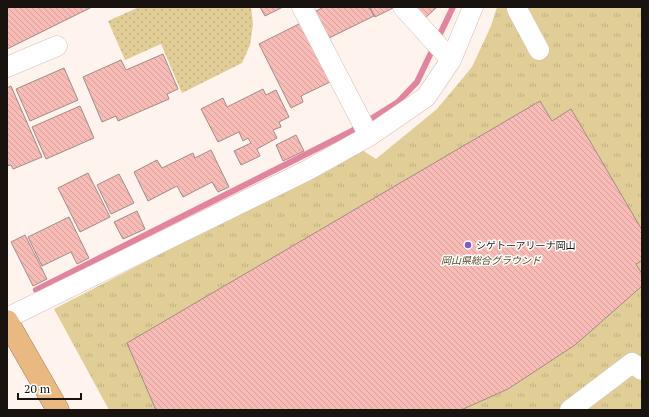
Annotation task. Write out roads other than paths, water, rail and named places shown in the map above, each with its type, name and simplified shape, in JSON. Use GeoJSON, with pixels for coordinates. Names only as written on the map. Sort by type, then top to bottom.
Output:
{"type":"FeatureCollection","features":[{"type":"Feature","properties":{"kind":"highway"},"geometry":{"type":"LineString","coordinates":[[7,320],[58,410]]}},
{"type":"Feature","properties":{"kind":"street"},"geometry":{"type":"LineString","coordinates":[[302,7],[365,127]]}},
{"type":"Feature","properties":{"kind":"street"},"geometry":{"type":"LineString","coordinates":[[403,7],[441,49]]}},
{"type":"Feature","properties":{"kind":"street"},"geometry":{"type":"LineString","coordinates":[[7,320],[308,170],[365,127],[426,97],[441,49],[473,7]]}},
{"type":"Feature","properties":{"kind":"street"},"geometry":{"type":"LineString","coordinates":[[517,7],[539,50]]}},
{"type":"Feature","properties":{"kind":"street"},"geometry":{"type":"LineString","coordinates":[[7,68],[58,46]]}},
{"type":"Feature","properties":{"kind":"street"},"geometry":{"type":"LineString","coordinates":[[570,410],[632,363],[642,370]]}},
{"type":"Feature","properties":{"kind":"waterway"},"geometry":{"type":"LineString","coordinates":[[36,290],[350,132],[398,102],[417,82],[453,7]]}},
{"type":"Feature","properties":{"kind":"place","name":"シゲトーアリーナ岡山"},"geometry":{"type":"Point","coordinates":[468,245]}},
{"type":"Feature","properties":{"kind":"park label","name":"岡山県総合グラウンド"},"geometry":{"type":"Point","coordinates":[491,260]}}]}
